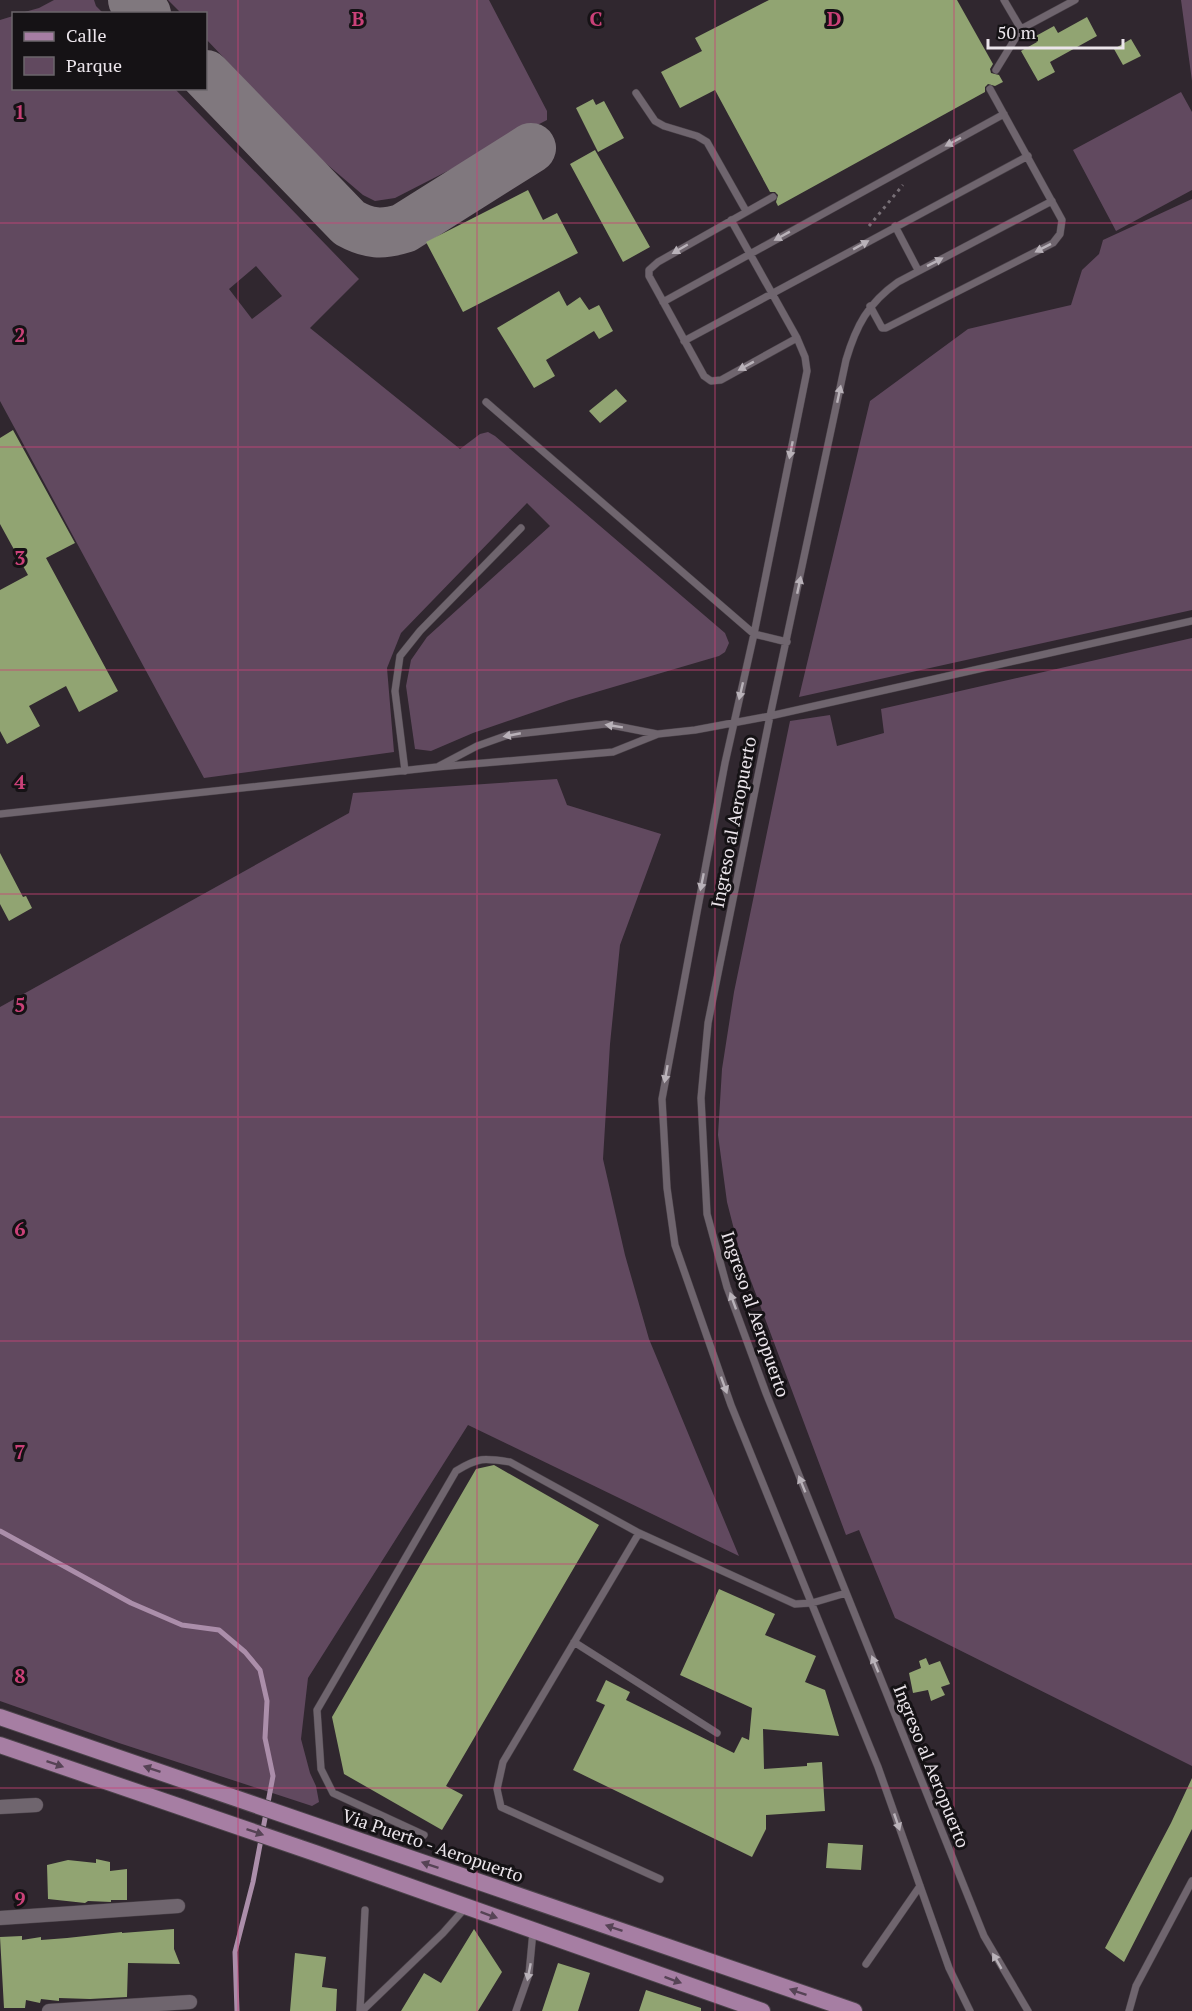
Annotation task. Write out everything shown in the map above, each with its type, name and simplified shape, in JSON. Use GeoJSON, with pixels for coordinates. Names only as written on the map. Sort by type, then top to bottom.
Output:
{"type":"FeatureCollection","features":[{"type":"Feature","properties":{"kind":"main road","name":"Via Puerto - Aeropuerto"},"geometry":{"type":"LineString","coordinates":[[0,1717],[854,2011]]}},
{"type":"Feature","properties":{"kind":"main road"},"geometry":{"type":"LineString","coordinates":[[0,1745],[315,1853],[762,2011]]}},
{"type":"Feature","properties":{"kind":"street"},"geometry":{"type":"LineString","coordinates":[[0,1807],[36,1805]]}},
{"type":"Feature","properties":{"kind":"street"},"geometry":{"type":"LineString","coordinates":[[0,1918],[178,1906]]}},
{"type":"Feature","properties":{"kind":"street"},"geometry":{"type":"LineString","coordinates":[[49,2011],[190,2002]]}},
{"type":"Feature","properties":{"kind":"lane"},"geometry":{"type":"LineString","coordinates":[[1004,0],[1021,29]]}},
{"type":"Feature","properties":{"kind":"lane"},"geometry":{"type":"LineString","coordinates":[[996,70],[1021,29],[1065,2],[1075,0]]}},
{"type":"Feature","properties":{"kind":"lane"},"geometry":{"type":"LineString","coordinates":[[990,89],[1052,201],[1062,225],[1059,237],[1053,243],[886,328],[879,325],[870,306],[882,293],[918,270],[1052,201]]}},
{"type":"Feature","properties":{"kind":"lane"},"geometry":{"type":"LineString","coordinates":[[636,93],[656,121],[707,142],[746,211]]}},
{"type":"Feature","properties":{"kind":"lane"},"geometry":{"type":"LineString","coordinates":[[663,302],[1004,114]]}},
{"type":"Feature","properties":{"kind":"lane"},"geometry":{"type":"LineString","coordinates":[[684,341],[1028,156]]}},
{"type":"Feature","properties":{"kind":"lane"},"geometry":{"type":"LineString","coordinates":[[773,197],[652,266],[649,270],[650,280],[704,376],[711,381],[721,380],[798,338]]}},
{"type":"Feature","properties":{"kind":"lane","name":"Ingreso al Aeropuerto"},"geometry":{"type":"LineString","coordinates":[[731,220],[798,338],[807,371],[754,634],[733,723],[662,1099],[667,1188],[675,1245],[732,1405],[878,1767],[949,1968],[970,2011]]}},
{"type":"Feature","properties":{"kind":"lane"},"geometry":{"type":"LineString","coordinates":[[895,226],[918,270]]}},
{"type":"Feature","properties":{"kind":"lane","name":"Ingreso al Aeropuerto"},"geometry":{"type":"LineString","coordinates":[[870,306],[858,327],[846,360],[770,716],[708,1023],[701,1098],[707,1214],[728,1287],[762,1382],[984,1936],[1028,2011]]}},
{"type":"Feature","properties":{"kind":"lane"},"geometry":{"type":"LineString","coordinates":[[486,402],[754,634],[787,642]]}},
{"type":"Feature","properties":{"kind":"lane"},"geometry":{"type":"LineString","coordinates":[[405,771],[396,691],[400,656],[420,631],[521,528]]}},
{"type":"Feature","properties":{"kind":"lane"},"geometry":{"type":"LineString","coordinates":[[0,814],[437,767],[613,752],[658,734],[770,716],[1192,621]]}},
{"type":"Feature","properties":{"kind":"lane"},"geometry":{"type":"LineString","coordinates":[[437,767],[477,746],[508,735],[606,724],[658,734]]}},
{"type":"Feature","properties":{"kind":"lane"},"geometry":{"type":"LineString","coordinates":[[424,1836],[333,1793],[321,1769],[318,1710],[456,1471],[473,1460],[492,1459],[510,1462],[639,1533],[795,1604],[812,1603],[846,1593]]}},
{"type":"Feature","properties":{"kind":"lane"},"geometry":{"type":"LineString","coordinates":[[639,1533],[503,1762],[497,1790],[501,1807],[660,1879]]}},
{"type":"Feature","properties":{"kind":"lane"},"geometry":{"type":"LineString","coordinates":[[574,1642],[717,1733]]}},
{"type":"Feature","properties":{"kind":"lane"},"geometry":{"type":"LineString","coordinates":[[1129,2011],[1136,1986],[1192,1881]]}},
{"type":"Feature","properties":{"kind":"lane"},"geometry":{"type":"LineString","coordinates":[[866,1964],[920,1886]]}},
{"type":"Feature","properties":{"kind":"lane"},"geometry":{"type":"LineString","coordinates":[[361,2011],[443,1933],[466,1907]]}},
{"type":"Feature","properties":{"kind":"lane"},"geometry":{"type":"LineString","coordinates":[[361,2011],[365,1910]]}},
{"type":"Feature","properties":{"kind":"lane"},"geometry":{"type":"LineString","coordinates":[[516,2011],[529,1974],[533,1931]]}},
{"type":"Feature","properties":{"kind":"path"},"geometry":{"type":"LineString","coordinates":[[864,232],[908,180]]}},
{"type":"Feature","properties":{"kind":"green space"},"geometry":{"type":"Polygon","coordinates":[[[54,0],[94,0],[102,12],[25,12],[54,0]]]}},
{"type":"Feature","properties":{"kind":"green space"},"geometry":{"type":"Polygon","coordinates":[[[168,0],[489,0],[547,111],[547,120],[395,198],[375,201],[363,195],[316,155],[207,40],[207,12],[180,12],[168,0]]]}},
{"type":"Feature","properties":{"kind":"green space"},"geometry":{"type":"Polygon","coordinates":[[[1181,0],[1192,0],[1192,81],[1181,0]]]}},
{"type":"Feature","properties":{"kind":"green space"},"geometry":{"type":"Polygon","coordinates":[[[12,16],[12,90],[176,90],[359,279],[310,328],[460,449],[480,434],[488,432],[495,436],[725,633],[729,643],[725,652],[719,656],[569,700],[473,733],[431,751],[415,749],[406,686],[411,660],[427,637],[550,526],[527,503],[401,633],[387,668],[394,752],[204,778],[0,401],[0,20],[12,16]],[[256,266],[229,289],[252,319],[282,296],[256,266]]]}},
{"type":"Feature","properties":{"kind":"green space"},"geometry":{"type":"Polygon","coordinates":[[[1181,92],[1192,112],[1192,190],[1116,231],[1073,150],[1181,92]]]}},
{"type":"Feature","properties":{"kind":"green space"},"geometry":{"type":"Polygon","coordinates":[[[1192,199],[1192,610],[799,697],[870,401],[968,329],[1071,305],[1082,270],[1099,254],[1103,240],[1192,199]]]}},
{"type":"Feature","properties":{"kind":"green space"},"geometry":{"type":"Polygon","coordinates":[[[1192,638],[1192,1766],[895,1618],[859,1530],[846,1535],[739,1249],[727,1202],[718,1135],[722,1069],[734,992],[790,721],[830,715],[837,746],[884,733],[881,709],[1192,638]]]}},
{"type":"Feature","properties":{"kind":"green space"},"geometry":{"type":"Polygon","coordinates":[[[557,779],[567,805],[661,834],[620,945],[610,1044],[603,1159],[625,1255],[649,1339],[739,1556],[468,1425],[308,1678],[301,1739],[319,1802],[312,1806],[119,1743],[0,1701],[0,1007],[349,813],[353,793],[557,779]]]}},
{"type":"Feature","properties":{"kind":"building"},"geometry":{"type":"Polygon","coordinates":[[[769,0],[957,0],[993,64],[990,69],[991,73],[999,75],[1003,82],[995,86],[988,84],[985,92],[778,206],[776,202],[778,195],[770,192],[715,90],[680,108],[661,72],[702,51],[695,38],[769,0]]]}},
{"type":"Feature","properties":{"kind":"building"},"geometry":{"type":"Polygon","coordinates":[[[1087,17],[1097,36],[1050,62],[1055,72],[1038,81],[1021,51],[1037,42],[1034,37],[1054,26],[1058,33],[1087,17]]]}},
{"type":"Feature","properties":{"kind":"building"},"geometry":{"type":"Polygon","coordinates":[[[1131,39],[1141,56],[1123,65],[1114,49],[1131,39]]]}},
{"type":"Feature","properties":{"kind":"building"},"geometry":{"type":"Polygon","coordinates":[[[593,99],[596,105],[604,101],[624,138],[598,152],[576,108],[593,99]]]}},
{"type":"Feature","properties":{"kind":"building"},"geometry":{"type":"Polygon","coordinates":[[[595,150],[650,247],[623,262],[570,164],[595,150]]]}},
{"type":"Feature","properties":{"kind":"building"},"geometry":{"type":"Polygon","coordinates":[[[528,190],[543,220],[557,213],[578,253],[463,312],[426,242],[528,190]]]}},
{"type":"Feature","properties":{"kind":"building"},"geometry":{"type":"Polygon","coordinates":[[[559,291],[567,306],[580,297],[589,310],[599,305],[613,331],[599,339],[594,331],[546,360],[555,376],[534,388],[497,328],[559,291]]]}},
{"type":"Feature","properties":{"kind":"building"},"geometry":{"type":"Polygon","coordinates":[[[616,389],[627,401],[600,423],[589,411],[616,389]]]}},
{"type":"Feature","properties":{"kind":"building"},"geometry":{"type":"Polygon","coordinates":[[[13,430],[75,543],[46,558],[118,691],[79,712],[66,686],[29,706],[40,726],[7,744],[0,731],[0,590],[28,575],[0,524],[0,438],[13,430]]]}},
{"type":"Feature","properties":{"kind":"building"},"geometry":{"type":"Polygon","coordinates":[[[0,853],[23,897],[26,896],[32,908],[9,921],[0,904],[0,853]]]}},
{"type":"Feature","properties":{"kind":"building"},"geometry":{"type":"Polygon","coordinates":[[[494,1465],[599,1525],[446,1786],[463,1795],[442,1830],[344,1774],[332,1717],[476,1469],[494,1465]]]}},
{"type":"Feature","properties":{"kind":"building"},"geometry":{"type":"Polygon","coordinates":[[[719,1589],[775,1614],[765,1635],[816,1656],[805,1682],[825,1690],[839,1736],[763,1729],[764,1769],[807,1766],[807,1763],[822,1762],[825,1811],[766,1815],[766,1829],[752,1857],[573,1770],[605,1705],[596,1701],[606,1680],[630,1692],[626,1700],[734,1753],[742,1737],[749,1740],[752,1708],[680,1675],[719,1589]]]}},
{"type":"Feature","properties":{"kind":"building"},"geometry":{"type":"Polygon","coordinates":[[[926,1658],[929,1665],[940,1661],[950,1684],[941,1687],[945,1695],[931,1701],[928,1690],[913,1693],[909,1673],[921,1668],[919,1661],[926,1658]]]}},
{"type":"Feature","properties":{"kind":"building"},"geometry":{"type":"Polygon","coordinates":[[[1192,1778],[1192,1829],[1124,1962],[1105,1948],[1171,1823],[1192,1778]]]}},
{"type":"Feature","properties":{"kind":"building"},"geometry":{"type":"Polygon","coordinates":[[[828,1843],[863,1845],[861,1870],[826,1868],[828,1843]]]}},
{"type":"Feature","properties":{"kind":"building"},"geometry":{"type":"Polygon","coordinates":[[[96,1859],[110,1862],[110,1871],[127,1869],[127,1900],[85,1903],[48,1899],[47,1865],[68,1860],[96,1863],[96,1859]]]}},
{"type":"Feature","properties":{"kind":"building"},"geometry":{"type":"Polygon","coordinates":[[[174,1929],[174,1949],[180,1964],[128,1963],[127,1997],[59,1998],[59,2001],[41,1999],[40,2003],[26,2000],[25,2008],[4,2008],[0,1937],[22,1936],[22,1940],[41,1937],[41,1940],[174,1929]]]}},
{"type":"Feature","properties":{"kind":"building"},"geometry":{"type":"Polygon","coordinates":[[[474,1929],[502,1972],[478,2011],[401,2011],[424,1973],[441,1983],[474,1929]]]}},
{"type":"Feature","properties":{"kind":"building"},"geometry":{"type":"Polygon","coordinates":[[[295,1953],[326,1957],[322,1987],[337,1989],[336,2011],[290,2011],[295,1953]]]}},
{"type":"Feature","properties":{"kind":"building"},"geometry":{"type":"Polygon","coordinates":[[[558,1963],[590,1973],[578,2011],[542,2011],[558,1963]]]}},
{"type":"Feature","properties":{"kind":"building"},"geometry":{"type":"Polygon","coordinates":[[[646,1990],[701,2008],[701,2011],[639,2011],[646,1990]]]}},
{"type":"Feature","properties":{"kind":"waterway"},"geometry":{"type":"LineString","coordinates":[[0,1531],[131,1603],[182,1625],[219,1630],[245,1652],[260,1670],[267,1701],[265,1738],[273,1776],[253,1882],[235,1952],[237,2011]]}},
{"type":"Feature","properties":{"kind":"taxiway"},"geometry":{"type":"LineString","coordinates":[[133,0],[144,12]]}},
{"type":"Feature","properties":{"kind":"taxiway"},"geometry":{"type":"LineString","coordinates":[[207,76],[349,223],[369,231],[389,232],[404,228],[531,148]]}}]}
